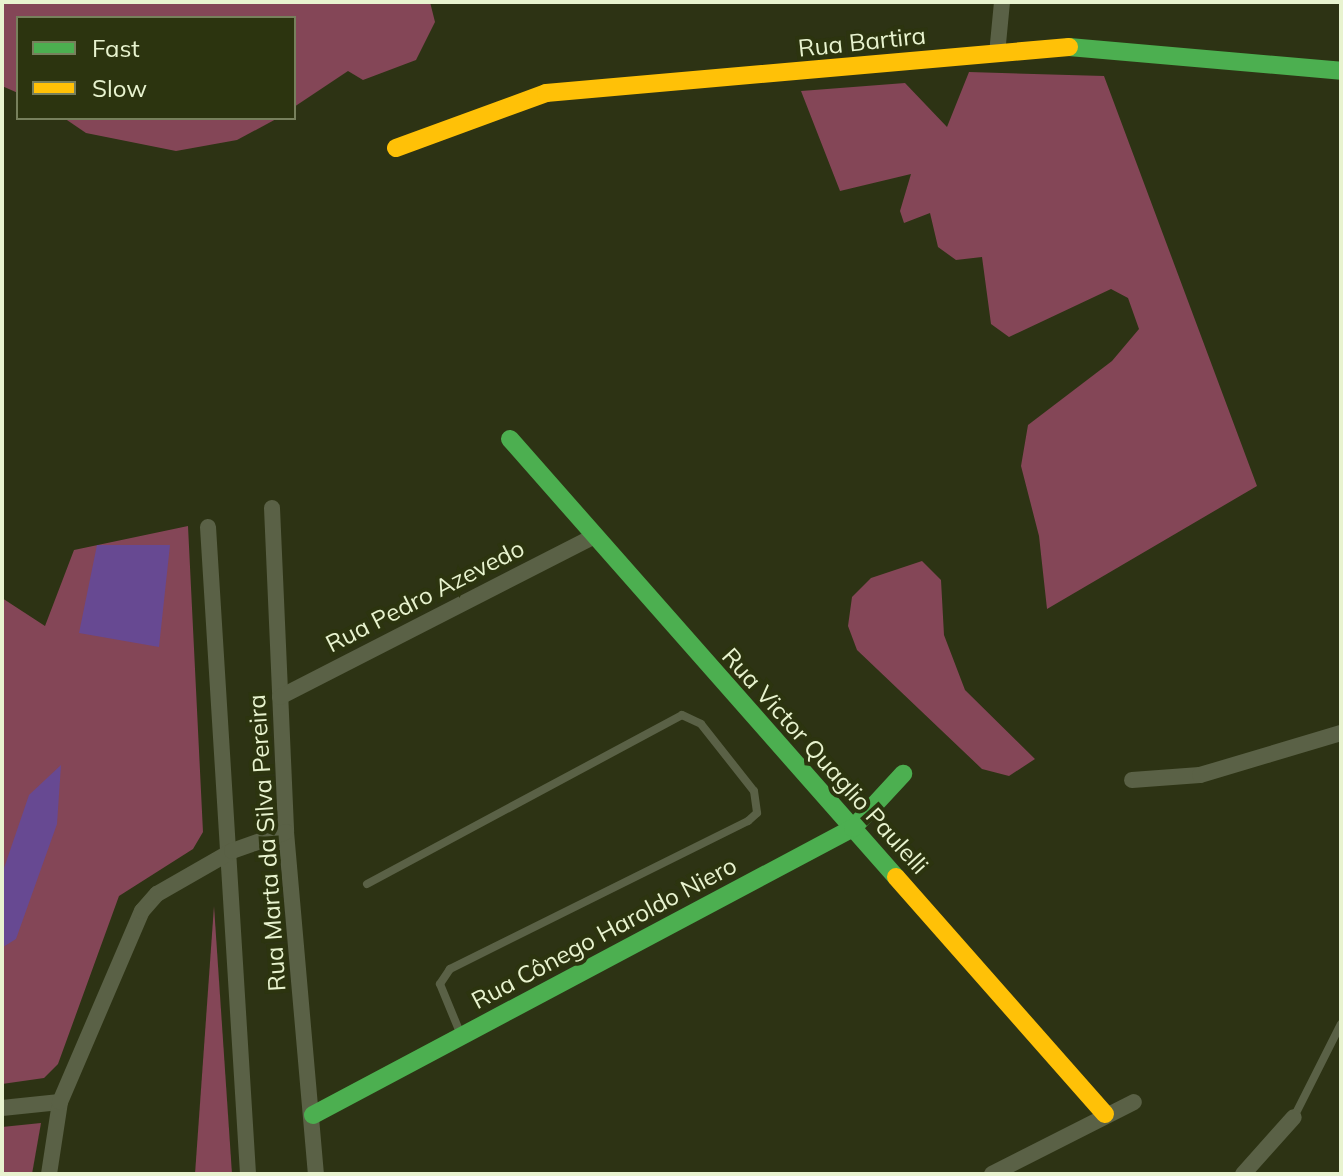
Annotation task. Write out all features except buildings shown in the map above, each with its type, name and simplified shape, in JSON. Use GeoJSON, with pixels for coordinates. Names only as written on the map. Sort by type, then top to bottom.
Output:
{"type":"FeatureCollection","features":[{"type":"Feature","properties":{"kind":"street"},"geometry":{"type":"LineString","coordinates":[[997,54],[1002,2]]}},
{"type":"Feature","properties":{"kind":"street","name":"Rua Bartira"},"geometry":{"type":"LineString","coordinates":[[396,148],[546,93],[1082,46],[1341,71]]}},
{"type":"Feature","properties":{"kind":"street","name":"Rua Victor Quaglio Paulelli"},"geometry":{"type":"LineString","coordinates":[[510,439],[592,537],[1105,1114]]}},
{"type":"Feature","properties":{"kind":"street","name":"Rua Marta da Silva Pereira"},"geometry":{"type":"LineString","coordinates":[[272,508],[286,832],[316,1174]]}},
{"type":"Feature","properties":{"kind":"street","name":"Rua Marta da Silva Pereira"},"geometry":{"type":"LineString","coordinates":[[208,527],[232,851],[248,1174]]}},
{"type":"Feature","properties":{"kind":"street","name":"Rua Pedro Azevedo"},"geometry":{"type":"LineString","coordinates":[[280,697],[592,537]]}},
{"type":"Feature","properties":{"kind":"street"},"geometry":{"type":"LineString","coordinates":[[1132,780],[1200,775],[1341,733]]}},
{"type":"Feature","properties":{"kind":"street","name":"Rua Cônego Haroldo Niero"},"geometry":{"type":"LineString","coordinates":[[313,1115],[853,828],[903,774]]}},
{"type":"Feature","properties":{"kind":"street"},"geometry":{"type":"LineString","coordinates":[[49,1174],[60,1102],[142,911],[157,894],[232,851],[286,832]]}},
{"type":"Feature","properties":{"kind":"street"},"geometry":{"type":"LineString","coordinates":[[2,1108],[60,1102]]}},
{"type":"Feature","properties":{"kind":"street"},"geometry":{"type":"LineString","coordinates":[[992,1174],[1105,1114],[1134,1102]]}},
{"type":"Feature","properties":{"kind":"street"},"geometry":{"type":"LineString","coordinates":[[1243,1174],[1294,1117]]}},
{"type":"Feature","properties":{"kind":"lane"},"geometry":{"type":"LineString","coordinates":[[367,884],[682,715],[701,724],[754,791],[757,813],[748,821],[450,969],[440,984],[461,1036]]}},
{"type":"Feature","properties":{"kind":"lane"},"geometry":{"type":"LineString","coordinates":[[1294,1117],[1341,1024]]}},
{"type":"Feature","properties":{"kind":"shaded area"},"geometry":{"type":"Polygon","coordinates":[[[2,2],[430,2],[435,22],[416,60],[363,80],[348,71],[296,106],[296,16],[16,16],[16,92],[2,86],[2,2]]]}},
{"type":"Feature","properties":{"kind":"shaded area"},"geometry":{"type":"Polygon","coordinates":[[[969,72],[1104,76],[1257,486],[1047,609],[1039,536],[1021,466],[1028,425],[1112,361],[1139,329],[1128,298],[1111,289],[1009,337],[991,324],[982,257],[956,260],[938,247],[930,213],[904,223],[900,211],[911,174],[840,191],[801,91],[905,83],[947,127],[969,72]]]}},
{"type":"Feature","properties":{"kind":"shaded area"},"geometry":{"type":"Polygon","coordinates":[[[67,120],[274,120],[237,140],[176,151],[86,133],[67,120]]]}},
{"type":"Feature","properties":{"kind":"shaded area"},"geometry":{"type":"Polygon","coordinates":[[[188,526],[203,832],[193,849],[119,896],[58,1064],[44,1078],[2,1084],[2,598],[45,626],[74,550],[188,526]]]}},
{"type":"Feature","properties":{"kind":"shaded area"},"geometry":{"type":"Polygon","coordinates":[[[97,545],[170,545],[159,647],[79,633],[97,545]]]}},
{"type":"Feature","properties":{"kind":"shaded area"},"geometry":{"type":"Polygon","coordinates":[[[922,561],[941,580],[944,635],[965,690],[1035,759],[1009,776],[982,769],[857,650],[848,626],[852,597],[871,578],[922,561]]]}},
{"type":"Feature","properties":{"kind":"shaded area"},"geometry":{"type":"Polygon","coordinates":[[[61,765],[57,824],[16,939],[3,947],[2,874],[29,795],[61,765]]]}},
{"type":"Feature","properties":{"kind":"shaded area"},"geometry":{"type":"Polygon","coordinates":[[[214,906],[232,1174],[195,1174],[214,906]]]}},
{"type":"Feature","properties":{"kind":"shaded area"},"geometry":{"type":"Polygon","coordinates":[[[41,1123],[32,1174],[2,1174],[2,1127],[41,1123]]]}},
{"type":"Feature","properties":{"kind":"traffic: fast"},"geometry":{"type":"LineString","coordinates":[[1069,47],[1341,71]]}},
{"type":"Feature","properties":{"kind":"traffic: fast"},"geometry":{"type":"LineString","coordinates":[[510,439],[896,877]]}},
{"type":"Feature","properties":{"kind":"traffic: fast"},"geometry":{"type":"LineString","coordinates":[[313,1115],[853,828],[903,774]]}},
{"type":"Feature","properties":{"kind":"traffic: slow"},"geometry":{"type":"LineString","coordinates":[[396,148],[546,93],[1069,47]]}},
{"type":"Feature","properties":{"kind":"traffic: slow"},"geometry":{"type":"LineString","coordinates":[[896,877],[1105,1114]]}}]}
